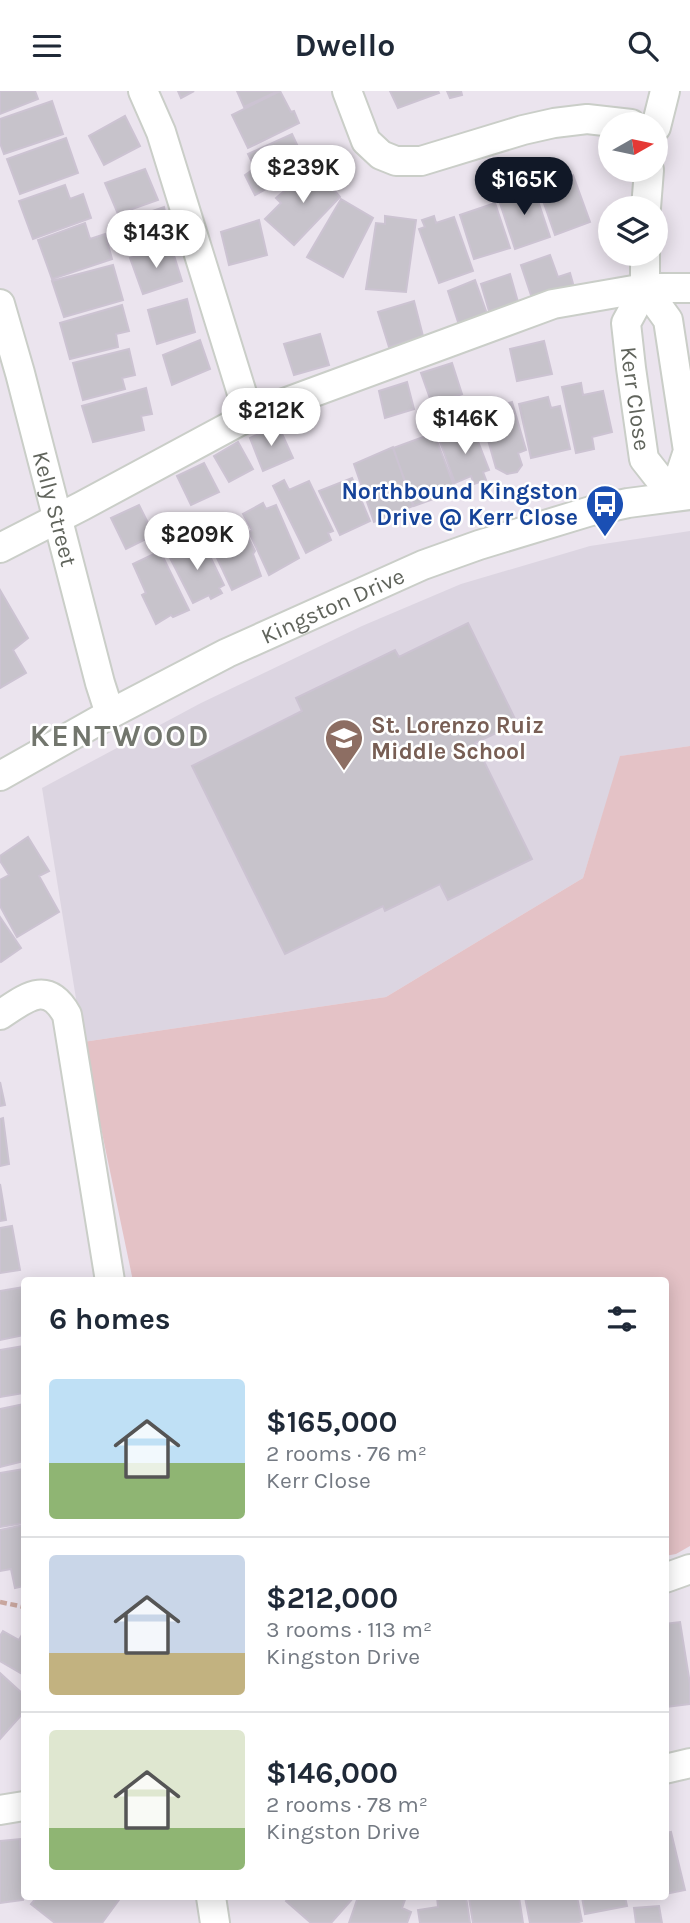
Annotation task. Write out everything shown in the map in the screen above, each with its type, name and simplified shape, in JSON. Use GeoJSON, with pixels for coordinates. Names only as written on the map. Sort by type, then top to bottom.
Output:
{"type":"FeatureCollection","features":[{"type":"Feature","properties":{"kind":"street"},"geometry":{"type":"LineString","coordinates":[[143,91],[161,132],[249,416]]}},
{"type":"Feature","properties":{"kind":"street"},"geometry":{"type":"LineString","coordinates":[[347,91],[366,141],[381,155],[396,161],[421,161],[554,123],[598,120]]}},
{"type":"Feature","properties":{"kind":"street"},"geometry":{"type":"LineString","coordinates":[[660,112],[665,91]]}},
{"type":"Feature","properties":{"kind":"street","name":"Kerr Close"},"geometry":{"type":"LineString","coordinates":[[645,266],[645,288],[626,323],[644,459],[682,496]]}},
{"type":"Feature","properties":{"kind":"street"},"geometry":{"type":"LineString","coordinates":[[0,548],[249,416],[553,304],[645,288],[690,288]]}},
{"type":"Feature","properties":{"kind":"street","name":"Kerr Close"},"geometry":{"type":"LineString","coordinates":[[645,288],[668,320],[688,451],[682,496]]}},
{"type":"Feature","properties":{"kind":"street","name":"Kelly Street"},"geometry":{"type":"LineString","coordinates":[[2,316],[110,714]]}},
{"type":"Feature","properties":{"kind":"street","name":"Kingston Drive"},"geometry":{"type":"LineString","coordinates":[[0,776],[110,714],[227,653],[423,565],[490,541],[591,511],[682,496]]}},
{"type":"Feature","properties":{"kind":"street"},"geometry":{"type":"LineString","coordinates":[[0,1014],[24,999],[45,995],[53,997],[66,1015],[109,1277]]}},
{"type":"Feature","properties":{"kind":"street"},"geometry":{"type":"LineString","coordinates":[[669,1577],[690,1569]]}},
{"type":"Feature","properties":{"kind":"street"},"geometry":{"type":"LineString","coordinates":[[0,1810],[21,1806]]}},
{"type":"Feature","properties":{"kind":"street"},"geometry":{"type":"LineString","coordinates":[[211,1900],[215,1923]]}},
{"type":"Feature","properties":{"kind":"path"},"geometry":{"type":"LineString","coordinates":[[0,1602],[21,1606]]}},
{"type":"Feature","properties":{"kind":"shaded area","name":"St. Lorenzo Ruiz Middle School"},"geometry":{"type":"Polygon","coordinates":[[[690,531],[690,746],[621,756],[583,878],[386,997],[83,1042],[42,788],[201,703],[362,626],[461,584],[590,546],[690,531]]]}},
{"type":"Feature","properties":{"kind":"shaded area"},"geometry":{"type":"Polygon","coordinates":[[[690,746],[690,1546],[669,1555],[669,1277],[132,1277],[83,1042],[386,997],[583,878],[620,756],[690,746]]]}},
{"type":"Feature","properties":{"kind":"building"},"geometry":{"type":"Polygon","coordinates":[[[0,91],[35,91],[38,99],[0,114],[0,91]]]}},
{"type":"Feature","properties":{"kind":"building"},"geometry":{"type":"Polygon","coordinates":[[[178,91],[194,91],[181,98],[178,91]]]}},
{"type":"Feature","properties":{"kind":"building"},"geometry":{"type":"Polygon","coordinates":[[[237,91],[278,91],[244,107],[237,91]]]}},
{"type":"Feature","properties":{"kind":"building"},"geometry":{"type":"Polygon","coordinates":[[[280,91],[299,123],[248,148],[232,115],[280,91]]]}},
{"type":"Feature","properties":{"kind":"building"},"geometry":{"type":"Polygon","coordinates":[[[390,91],[438,91],[439,93],[398,108],[390,91]]]}},
{"type":"Feature","properties":{"kind":"building"},"geometry":{"type":"Polygon","coordinates":[[[447,91],[461,91],[462,95],[450,98],[447,91]]]}},
{"type":"Feature","properties":{"kind":"building"},"geometry":{"type":"Polygon","coordinates":[[[52,101],[63,134],[4,154],[0,143],[0,119],[52,101]]]}},
{"type":"Feature","properties":{"kind":"building"},"geometry":{"type":"Polygon","coordinates":[[[125,116],[140,146],[104,165],[89,136],[125,116]]]}},
{"type":"Feature","properties":{"kind":"building"},"geometry":{"type":"Polygon","coordinates":[[[292,134],[307,166],[255,195],[245,175],[255,168],[248,154],[292,134]]]}},
{"type":"Feature","properties":{"kind":"building"},"geometry":{"type":"Polygon","coordinates":[[[66,138],[78,173],[20,194],[7,159],[66,138]]]}},
{"type":"Feature","properties":{"kind":"building"},"geometry":{"type":"Polygon","coordinates":[[[314,166],[340,197],[294,245],[265,219],[281,203],[276,198],[314,166]]]}},
{"type":"Feature","properties":{"kind":"building"},"geometry":{"type":"Polygon","coordinates":[[[145,169],[158,200],[118,214],[105,183],[145,169]]]}},
{"type":"Feature","properties":{"kind":"building"},"geometry":{"type":"Polygon","coordinates":[[[551,175],[554,183],[573,175],[590,222],[555,235],[539,189],[544,186],[541,179],[551,175]]]}},
{"type":"Feature","properties":{"kind":"building"},"geometry":{"type":"Polygon","coordinates":[[[65,185],[70,199],[83,194],[91,218],[33,239],[19,201],[65,185]]]}},
{"type":"Feature","properties":{"kind":"building"},"geometry":{"type":"Polygon","coordinates":[[[533,186],[550,237],[515,249],[498,197],[533,186]]]}},
{"type":"Feature","properties":{"kind":"building"},"geometry":{"type":"Polygon","coordinates":[[[341,199],[373,218],[343,277],[307,257],[341,199]]]}},
{"type":"Feature","properties":{"kind":"building"},"geometry":{"type":"Polygon","coordinates":[[[495,203],[510,248],[474,259],[460,215],[495,203]]]}},
{"type":"Feature","properties":{"kind":"building"},"geometry":{"type":"Polygon","coordinates":[[[164,207],[169,230],[127,245],[123,221],[164,207]]]}},
{"type":"Feature","properties":{"kind":"building"},"geometry":{"type":"Polygon","coordinates":[[[385,216],[416,220],[406,292],[366,289],[376,223],[385,224],[385,216]]]}},
{"type":"Feature","properties":{"kind":"building"},"geometry":{"type":"Polygon","coordinates":[[[434,216],[436,223],[454,217],[473,271],[439,283],[419,229],[425,227],[422,220],[434,216]]]}},
{"type":"Feature","properties":{"kind":"building"},"geometry":{"type":"Polygon","coordinates":[[[259,220],[267,255],[229,265],[221,232],[259,220]]]}},
{"type":"Feature","properties":{"kind":"building"},"geometry":{"type":"Polygon","coordinates":[[[85,223],[90,239],[105,234],[112,259],[52,279],[38,240],[85,223]]]}},
{"type":"Feature","properties":{"kind":"building"},"geometry":{"type":"Polygon","coordinates":[[[171,246],[182,281],[143,294],[130,258],[171,246]]]}},
{"type":"Feature","properties":{"kind":"building"},"geometry":{"type":"Polygon","coordinates":[[[550,255],[558,277],[570,273],[574,287],[533,301],[521,265],[550,255]]]}},
{"type":"Feature","properties":{"kind":"building"},"geometry":{"type":"Polygon","coordinates":[[[113,265],[123,300],[64,317],[52,281],[113,265]]]}},
{"type":"Feature","properties":{"kind":"building"},"geometry":{"type":"Polygon","coordinates":[[[510,274],[518,302],[489,311],[481,284],[510,274]]]}},
{"type":"Feature","properties":{"kind":"building"},"geometry":{"type":"Polygon","coordinates":[[[475,280],[487,314],[459,325],[448,291],[475,280]]]}},
{"type":"Feature","properties":{"kind":"building"},"geometry":{"type":"Polygon","coordinates":[[[187,299],[195,332],[157,344],[148,310],[187,299]]]}},
{"type":"Feature","properties":{"kind":"building"},"geometry":{"type":"Polygon","coordinates":[[[414,301],[423,336],[389,347],[378,312],[414,301]]]}},
{"type":"Feature","properties":{"kind":"building"},"geometry":{"type":"Polygon","coordinates":[[[122,305],[129,331],[116,334],[118,347],[70,359],[60,323],[122,305]]]}},
{"type":"Feature","properties":{"kind":"building"},"geometry":{"type":"Polygon","coordinates":[[[320,334],[329,365],[294,375],[284,344],[320,334]]]}},
{"type":"Feature","properties":{"kind":"building"},"geometry":{"type":"Polygon","coordinates":[[[200,340],[210,369],[172,385],[163,355],[200,340]]]}},
{"type":"Feature","properties":{"kind":"building"},"geometry":{"type":"Polygon","coordinates":[[[544,341],[552,374],[517,381],[510,349],[544,341]]]}},
{"type":"Feature","properties":{"kind":"building"},"geometry":{"type":"Polygon","coordinates":[[[129,349],[135,375],[122,378],[125,389],[83,400],[73,363],[129,349]]]}},
{"type":"Feature","properties":{"kind":"building"},"geometry":{"type":"Polygon","coordinates":[[[452,363],[462,394],[432,404],[421,373],[452,363]]]}},
{"type":"Feature","properties":{"kind":"building"},"geometry":{"type":"Polygon","coordinates":[[[407,382],[414,409],[385,418],[379,391],[407,382]]]}},
{"type":"Feature","properties":{"kind":"building"},"geometry":{"type":"Polygon","coordinates":[[[581,383],[583,395],[603,391],[612,432],[592,437],[594,449],[576,453],[562,387],[581,383]]]}},
{"type":"Feature","properties":{"kind":"building"},"geometry":{"type":"Polygon","coordinates":[[[146,388],[152,414],[141,416],[144,430],[93,442],[82,406],[146,388]]]}},
{"type":"Feature","properties":{"kind":"building"},"geometry":{"type":"Polygon","coordinates":[[[548,397],[551,408],[560,406],[570,449],[531,458],[519,404],[548,397]]]}},
{"type":"Feature","properties":{"kind":"building"},"geometry":{"type":"Polygon","coordinates":[[[512,402],[526,450],[518,453],[522,465],[517,472],[507,474],[496,468],[480,412],[512,402]]]}},
{"type":"Feature","properties":{"kind":"building"},"geometry":{"type":"Polygon","coordinates":[[[278,425],[293,458],[263,471],[250,438],[278,425]]]}},
{"type":"Feature","properties":{"kind":"building"},"geometry":{"type":"Polygon","coordinates":[[[472,426],[489,470],[483,472],[486,480],[474,484],[471,476],[455,483],[439,439],[472,426]]]}},
{"type":"Feature","properties":{"kind":"building"},"geometry":{"type":"Polygon","coordinates":[[[434,433],[456,491],[414,506],[393,448],[434,433]]]}},
{"type":"Feature","properties":{"kind":"building"},"geometry":{"type":"Polygon","coordinates":[[[238,442],[253,469],[229,482],[214,456],[238,442]]]}},
{"type":"Feature","properties":{"kind":"building"},"geometry":{"type":"Polygon","coordinates":[[[393,447],[413,506],[374,522],[354,464],[393,447]]]}},
{"type":"Feature","properties":{"kind":"building"},"geometry":{"type":"Polygon","coordinates":[[[204,463],[219,492],[191,505],[177,476],[204,463]]]}},
{"type":"Feature","properties":{"kind":"building"},"geometry":{"type":"Polygon","coordinates":[[[352,478],[370,521],[340,535],[319,491],[352,478]]]}},
{"type":"Feature","properties":{"kind":"building"},"geometry":{"type":"Polygon","coordinates":[[[284,480],[289,490],[309,481],[333,531],[328,533],[331,540],[306,553],[273,486],[284,480]]]}},
{"type":"Feature","properties":{"kind":"building"},"geometry":{"type":"Polygon","coordinates":[[[263,503],[266,509],[276,505],[299,558],[269,575],[243,514],[263,503]]]}},
{"type":"Feature","properties":{"kind":"building"},"geometry":{"type":"Polygon","coordinates":[[[139,505],[154,535],[126,549],[111,518],[139,505]]]}},
{"type":"Feature","properties":{"kind":"building"},"geometry":{"type":"Polygon","coordinates":[[[239,519],[255,551],[253,554],[261,576],[232,590],[210,543],[223,538],[218,527],[239,519]]]}},
{"type":"Feature","properties":{"kind":"building"},"geometry":{"type":"Polygon","coordinates":[[[191,542],[197,553],[206,548],[224,585],[219,588],[222,593],[211,599],[209,595],[193,603],[168,554],[191,542]]]}},
{"type":"Feature","properties":{"kind":"building"},"geometry":{"type":"Polygon","coordinates":[[[160,551],[189,610],[173,617],[171,615],[156,624],[142,595],[146,593],[133,564],[160,551]]]}},
{"type":"Feature","properties":{"kind":"building"},"geometry":{"type":"Polygon","coordinates":[[[0,590],[28,638],[13,650],[26,673],[0,688],[0,590]]]}},
{"type":"Feature","properties":{"kind":"building"},"geometry":{"type":"Polygon","coordinates":[[[468,623],[517,723],[475,743],[532,859],[448,900],[440,884],[385,911],[383,906],[285,954],[192,766],[302,711],[296,698],[395,650],[399,657],[468,623]]]}},
{"type":"Feature","properties":{"kind":"building"},"geometry":{"type":"Polygon","coordinates":[[[28,837],[49,871],[39,876],[59,912],[17,937],[0,906],[0,880],[9,875],[0,861],[0,856],[28,837]]]}},
{"type":"Feature","properties":{"kind":"building"},"geometry":{"type":"Polygon","coordinates":[[[0,917],[21,948],[1,962],[0,961],[0,917]]]}},
{"type":"Feature","properties":{"kind":"building"},"geometry":{"type":"Polygon","coordinates":[[[0,1082],[5,1105],[0,1106],[0,1082]]]}},
{"type":"Feature","properties":{"kind":"building"},"geometry":{"type":"Polygon","coordinates":[[[3,1118],[9,1164],[0,1166],[0,1119],[3,1118]]]}},
{"type":"Feature","properties":{"kind":"building"},"geometry":{"type":"Polygon","coordinates":[[[0,1184],[6,1220],[0,1221],[0,1184]]]}},
{"type":"Feature","properties":{"kind":"building"},"geometry":{"type":"Polygon","coordinates":[[[12,1226],[20,1270],[0,1273],[0,1228],[12,1226]]]}},
{"type":"Feature","properties":{"kind":"building"},"geometry":{"type":"Polygon","coordinates":[[[21,1288],[21,1336],[0,1340],[0,1291],[21,1288]]]}},
{"type":"Feature","properties":{"kind":"building"},"geometry":{"type":"Polygon","coordinates":[[[21,1346],[21,1394],[0,1397],[0,1350],[21,1346]]]}},
{"type":"Feature","properties":{"kind":"building"},"geometry":{"type":"Polygon","coordinates":[[[21,1405],[21,1462],[0,1467],[0,1409],[21,1405]]]}},
{"type":"Feature","properties":{"kind":"building"},"geometry":{"type":"Polygon","coordinates":[[[21,1470],[21,1524],[0,1527],[0,1473],[21,1470]]]}},
{"type":"Feature","properties":{"kind":"building"},"geometry":{"type":"Polygon","coordinates":[[[21,1526],[21,1587],[15,1588],[11,1569],[0,1571],[0,1530],[21,1526]]]}},
{"type":"Feature","properties":{"kind":"building"},"geometry":{"type":"Polygon","coordinates":[[[680,1622],[690,1684],[690,1704],[669,1707],[669,1623],[680,1622]]]}},
{"type":"Feature","properties":{"kind":"building"},"geometry":{"type":"Polygon","coordinates":[[[3,1631],[19,1640],[21,1636],[21,1673],[0,1661],[0,1636],[3,1631]]]}},
{"type":"Feature","properties":{"kind":"building"},"geometry":{"type":"Polygon","coordinates":[[[0,1673],[21,1692],[21,1715],[0,1739],[0,1673]]]}},
{"type":"Feature","properties":{"kind":"building"},"geometry":{"type":"Polygon","coordinates":[[[669,1832],[685,1890],[669,1893],[669,1832]]]}},
{"type":"Feature","properties":{"kind":"building"},"geometry":{"type":"Polygon","coordinates":[[[20,1839],[23,1900],[0,1903],[0,1841],[20,1839]]]}},
{"type":"Feature","properties":{"kind":"building"},"geometry":{"type":"Polygon","coordinates":[[[34,1900],[119,1900],[102,1923],[55,1923],[31,1904],[34,1900]]]}},
{"type":"Feature","properties":{"kind":"building"},"geometry":{"type":"Polygon","coordinates":[[[351,1900],[331,1923],[311,1923],[286,1901],[351,1900]]]}},
{"type":"Feature","properties":{"kind":"building"},"geometry":{"type":"Polygon","coordinates":[[[357,1900],[405,1900],[402,1908],[411,1912],[407,1923],[349,1923],[357,1900]]]}},
{"type":"Feature","properties":{"kind":"building"},"geometry":{"type":"Polygon","coordinates":[[[437,1900],[466,1900],[470,1923],[420,1923],[418,1910],[438,1907],[437,1900]]]}},
{"type":"Feature","properties":{"kind":"building"},"geometry":{"type":"Polygon","coordinates":[[[469,1900],[519,1900],[523,1923],[473,1923],[469,1900]]]}},
{"type":"Feature","properties":{"kind":"building"},"geometry":{"type":"Polygon","coordinates":[[[526,1900],[578,1900],[582,1921],[530,1923],[526,1900]]]}},
{"type":"Feature","properties":{"kind":"building"},"geometry":{"type":"Polygon","coordinates":[[[583,1900],[626,1900],[627,1906],[585,1914],[583,1900]]]}},
{"type":"Feature","properties":{"kind":"building"},"geometry":{"type":"Polygon","coordinates":[[[659,1906],[662,1923],[636,1923],[634,1908],[659,1906]]]}},
{"type":"Feature","properties":{"kind":"place","name":"Northbound Kingston Drive @ Kerr Close"},"geometry":{"type":"Point","coordinates":[605,538]}},
{"type":"Feature","properties":{"kind":"place","name":"St. Lorenzo Ruiz Middle School"},"geometry":{"type":"Point","coordinates":[344,772]}},
{"type":"Feature","properties":{"kind":"district","name":"KENTWOOD"},"geometry":{"type":"Point","coordinates":[120,736]}}]}
